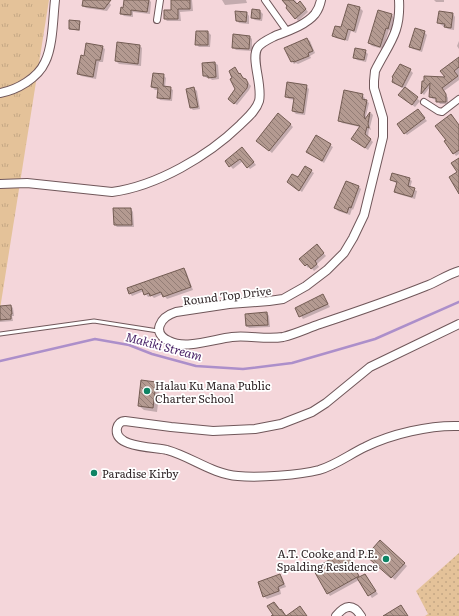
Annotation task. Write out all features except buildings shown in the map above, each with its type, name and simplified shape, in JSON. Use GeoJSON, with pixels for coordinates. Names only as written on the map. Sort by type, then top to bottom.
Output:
{"type":"FeatureCollection","features":[{"type":"Feature","properties":{"kind":"street"},"geometry":{"type":"LineString","coordinates":[[0,93],[15,88],[30,80],[42,68],[46,61],[49,48],[55,0]]}},
{"type":"Feature","properties":{"kind":"street"},"geometry":{"type":"LineString","coordinates":[[157,20],[160,0]]}},
{"type":"Feature","properties":{"kind":"street"},"geometry":{"type":"LineString","coordinates":[[265,0],[287,31]]}},
{"type":"Feature","properties":{"kind":"street"},"geometry":{"type":"LineString","coordinates":[[0,184],[27,183],[112,192],[126,190],[142,185],[188,164],[231,134],[253,112],[258,104],[260,95],[259,78],[255,62],[255,53],[257,48],[263,42],[310,18],[315,14],[322,0]]}},
{"type":"Feature","properties":{"kind":"street","name":"Round Top Drive"},"geometry":{"type":"LineString","coordinates":[[159,330],[159,324],[162,319],[176,312],[229,304],[283,299],[306,286],[327,270],[344,253],[364,214],[378,164],[384,125],[381,108],[374,88],[374,76],[375,71],[397,28],[400,12],[399,0]]}},
{"type":"Feature","properties":{"kind":"street"},"geometry":{"type":"LineString","coordinates":[[424,102],[442,112],[459,99]]}},
{"type":"Feature","properties":{"kind":"street"},"geometry":{"type":"LineString","coordinates":[[159,330],[167,341],[185,345],[231,337],[284,337],[384,302],[437,282],[459,271]]}},
{"type":"Feature","properties":{"kind":"street"},"geometry":{"type":"LineString","coordinates":[[459,324],[370,367],[326,403],[312,412],[281,424],[255,429],[213,431],[171,428],[132,420],[119,423],[117,433],[121,438],[132,445],[170,451],[222,473],[254,477],[319,470],[366,446],[380,441],[424,429],[459,426]]}},
{"type":"Feature","properties":{"kind":"street"},"geometry":{"type":"LineString","coordinates":[[336,616],[341,610],[349,606],[355,608],[361,616]]}},
{"type":"Feature","properties":{"kind":"lane"},"geometry":{"type":"LineString","coordinates":[[0,334],[94,321],[156,331],[159,330]]}},
{"type":"Feature","properties":{"kind":"green space"},"geometry":{"type":"Polygon","coordinates":[[[0,0],[49,0],[0,309],[0,0]]]}},
{"type":"Feature","properties":{"kind":"green space"},"geometry":{"type":"Polygon","coordinates":[[[459,553],[459,616],[425,616],[428,614],[416,591],[459,553]]]}},
{"type":"Feature","properties":{"kind":"waterway","name":"Makiki Stream"},"geometry":{"type":"LineString","coordinates":[[0,361],[95,339],[129,345],[152,354],[196,366],[243,369],[292,363],[375,339],[459,302]]}},
{"type":"Feature","properties":{"kind":"place","name":"Halau Ku Mana Public Charter School"},"geometry":{"type":"Point","coordinates":[147,391]}},
{"type":"Feature","properties":{"kind":"place","name":"Paradise Kirby"},"geometry":{"type":"Point","coordinates":[94,473]}},
{"type":"Feature","properties":{"kind":"place","name":"A.T. Cooke and P.E. Spalding Residence"},"geometry":{"type":"Point","coordinates":[386,559]}}]}
